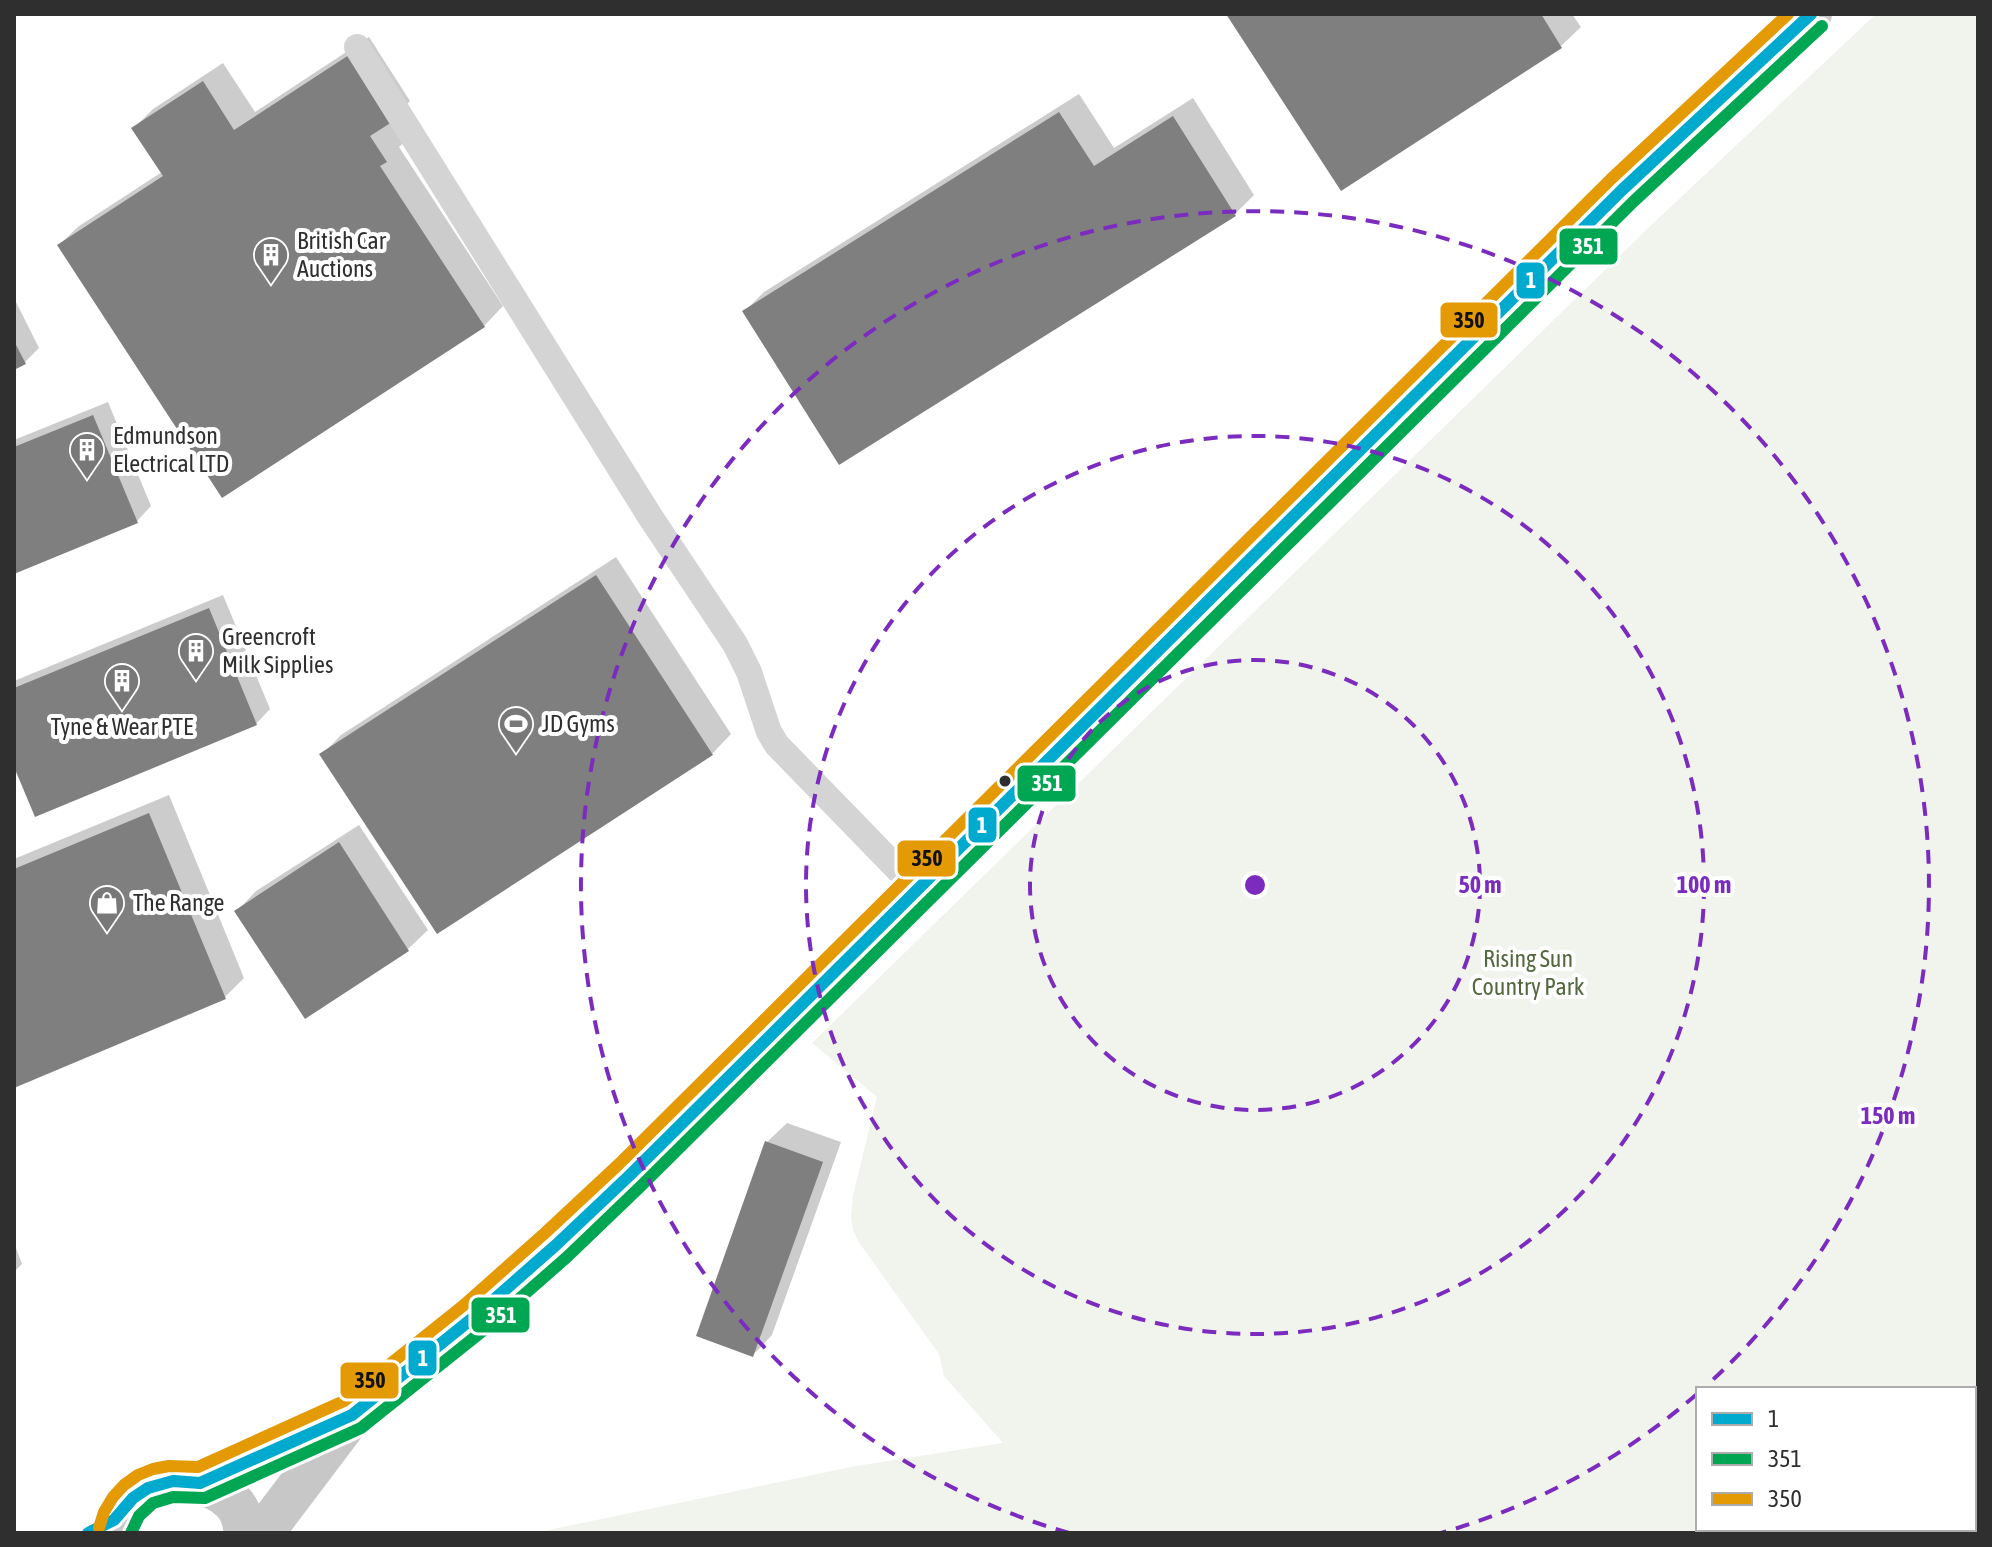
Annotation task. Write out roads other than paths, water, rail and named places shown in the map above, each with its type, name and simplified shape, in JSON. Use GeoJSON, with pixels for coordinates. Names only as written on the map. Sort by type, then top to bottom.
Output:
{"type":"FeatureCollection","features":[{"type":"Feature","properties":{"kind":"main road"},"geometry":{"type":"LineString","coordinates":[[200,1483],[352,1415],[474,1317],[556,1245],[1622,190],[1811,14]]}},
{"type":"Feature","properties":{"kind":"main road"},"geometry":{"type":"LineString","coordinates":[[263,1533],[352,1415]]}},
{"type":"Feature","properties":{"kind":"main road"},"geometry":{"type":"LineString","coordinates":[[107,1528],[135,1496],[148,1487],[183,1479],[217,1490],[229,1498],[237,1508],[245,1533]]}},
{"type":"Feature","properties":{"kind":"street"},"geometry":{"type":"LineString","coordinates":[[357,47],[651,518],[735,644],[777,745],[917,889]]}},
{"type":"Feature","properties":{"kind":"place","name":"British Car Auctions"},"geometry":{"type":"Point","coordinates":[271,286]}},
{"type":"Feature","properties":{"kind":"place","name":"Edmundson Electrical LTD"},"geometry":{"type":"Point","coordinates":[87,481]}},
{"type":"Feature","properties":{"kind":"place","name":"Greencroft Milk Sipplies"},"geometry":{"type":"Point","coordinates":[196,682]}},
{"type":"Feature","properties":{"kind":"place","name":"Tyne & Wear PTE"},"geometry":{"type":"Point","coordinates":[122,712]}},
{"type":"Feature","properties":{"kind":"place","name":"JD Gyms"},"geometry":{"type":"Point","coordinates":[516,755]}},
{"type":"Feature","properties":{"kind":"place","name":"The Range"},"geometry":{"type":"Point","coordinates":[107,934]}},
{"type":"Feature","properties":{"kind":"park label","name":"Rising Sun Country Park"},"geometry":{"type":"Point","coordinates":[1528,973]}}]}
